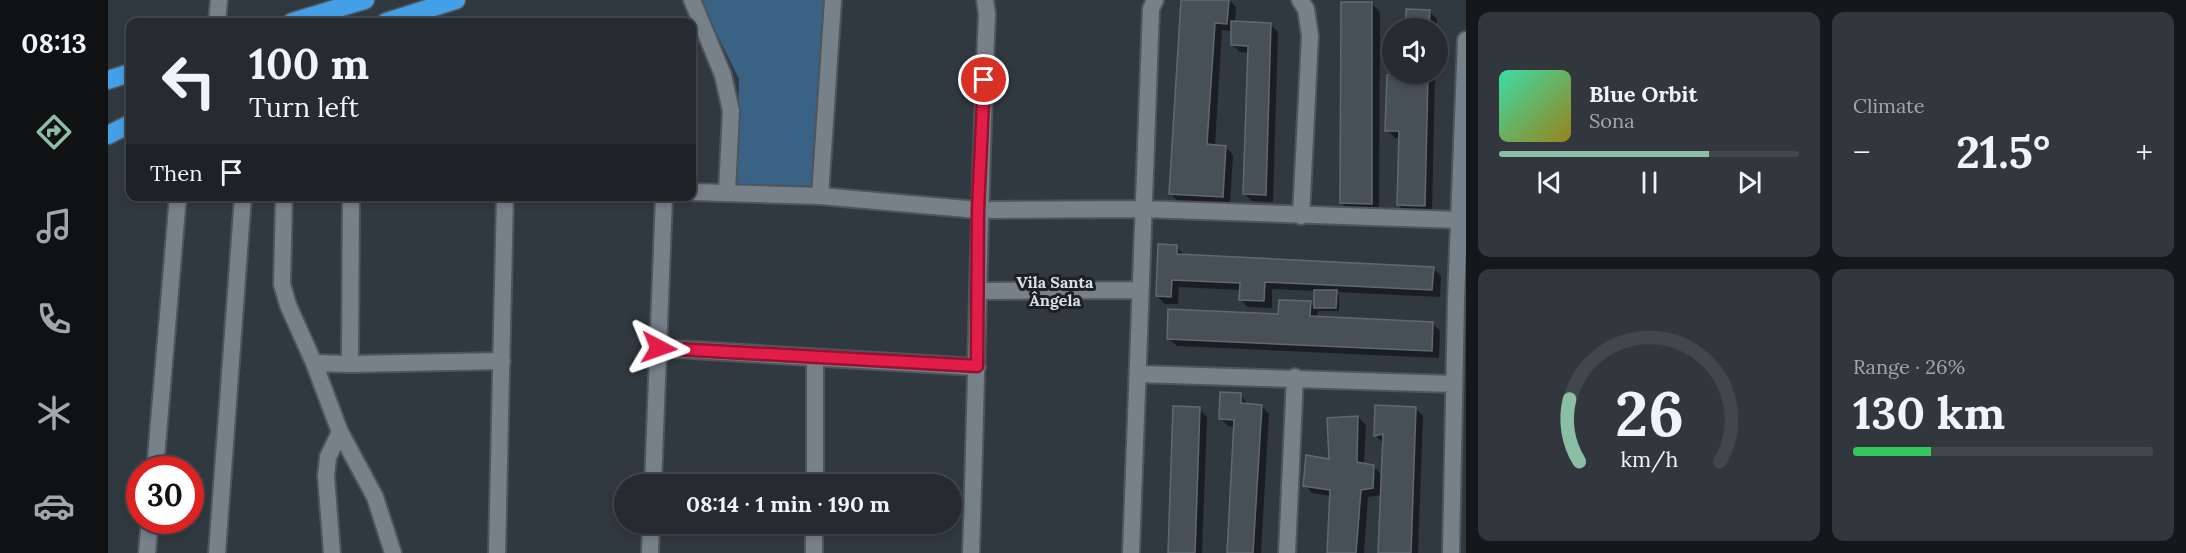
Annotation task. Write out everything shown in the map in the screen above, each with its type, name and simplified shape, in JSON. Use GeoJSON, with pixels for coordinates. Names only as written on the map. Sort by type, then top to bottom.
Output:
{"type":"FeatureCollection","features":[{"type":"Feature","properties":{"kind":"highway"},"geometry":{"type":"LineString","coordinates":[[305,18],[365,0]]}},
{"type":"Feature","properties":{"kind":"highway"},"geometry":{"type":"LineString","coordinates":[[399,18],[456,0]]}},
{"type":"Feature","properties":{"kind":"highway"},"geometry":{"type":"LineString","coordinates":[[108,80],[126,74]]}},
{"type":"Feature","properties":{"kind":"highway"},"geometry":{"type":"LineString","coordinates":[[108,135],[126,126]]}},
{"type":"Feature","properties":{"kind":"street"},"geometry":{"type":"LineString","coordinates":[[217,18],[219,0]]}},
{"type":"Feature","properties":{"kind":"street"},"geometry":{"type":"LineString","coordinates":[[692,0],[723,75],[731,111],[727,192]]}},
{"type":"Feature","properties":{"kind":"street"},"geometry":{"type":"LineString","coordinates":[[820,196],[833,0]]}},
{"type":"Feature","properties":{"kind":"street"},"geometry":{"type":"LineString","coordinates":[[971,553],[979,291],[978,210],[987,14],[985,0]]}},
{"type":"Feature","properties":{"kind":"street"},"geometry":{"type":"LineString","coordinates":[[1131,553],[1142,209],[1151,9],[1155,0]]}},
{"type":"Feature","properties":{"kind":"street"},"geometry":{"type":"LineString","coordinates":[[1299,0],[1306,9],[1310,36],[1301,216]]}},
{"type":"Feature","properties":{"kind":"street"},"geometry":{"type":"LineString","coordinates":[[1451,553],[1454,384],[1461,300],[1458,220],[1466,40]]}},
{"type":"Feature","properties":{"kind":"street"},"geometry":{"type":"LineString","coordinates":[[696,192],[820,196],[978,210],[1142,209],[1458,220]]}},
{"type":"Feature","properties":{"kind":"street"},"geometry":{"type":"LineString","coordinates":[[156,456],[178,201]]}},
{"type":"Feature","properties":{"kind":"street"},"geometry":{"type":"LineString","coordinates":[[217,553],[243,201]]}},
{"type":"Feature","properties":{"kind":"street"},"geometry":{"type":"LineString","coordinates":[[285,201],[282,284],[288,305],[314,363],[340,432],[375,497],[393,553]]}},
{"type":"Feature","properties":{"kind":"street"},"geometry":{"type":"LineString","coordinates":[[350,364],[351,201]]}},
{"type":"Feature","properties":{"kind":"street"},"geometry":{"type":"LineString","coordinates":[[497,553],[505,201]]}},
{"type":"Feature","properties":{"kind":"street"},"geometry":{"type":"LineString","coordinates":[[653,474],[664,201]]}},
{"type":"Feature","properties":{"kind":"street"},"geometry":{"type":"LineString","coordinates":[[979,291],[1139,290]]}},
{"type":"Feature","properties":{"kind":"street"},"geometry":{"type":"LineString","coordinates":[[659,348],[815,359],[977,366]]}},
{"type":"Feature","properties":{"kind":"street"},"geometry":{"type":"LineString","coordinates":[[814,474],[815,359]]}},
{"type":"Feature","properties":{"kind":"street"},"geometry":{"type":"LineString","coordinates":[[314,363],[502,361]]}},
{"type":"Feature","properties":{"kind":"street"},"geometry":{"type":"LineString","coordinates":[[1138,374],[1296,377],[1454,384]]}},
{"type":"Feature","properties":{"kind":"street"},"geometry":{"type":"LineString","coordinates":[[1287,553],[1296,377]]}},
{"type":"Feature","properties":{"kind":"street"},"geometry":{"type":"LineString","coordinates":[[332,553],[326,477],[328,457],[340,432]]}},
{"type":"Feature","properties":{"kind":"street"},"geometry":{"type":"LineString","coordinates":[[147,553],[149,534]]}},
{"type":"Feature","properties":{"kind":"street"},"geometry":{"type":"LineString","coordinates":[[650,553],[651,534]]}},
{"type":"Feature","properties":{"kind":"street"},"geometry":{"type":"LineString","coordinates":[[814,534],[814,553]]}},
{"type":"Feature","properties":{"kind":"shaded area"},"geometry":{"type":"Polygon","coordinates":[[[700,0],[825,0],[814,186],[737,185],[739,79],[700,0]]]}},
{"type":"Feature","properties":{"kind":"building"},"geometry":{"type":"Polygon","coordinates":[[[1181,0],[1229,0],[1227,24],[1215,23],[1207,144],[1226,146],[1223,197],[1169,194],[1181,0]]]}},
{"type":"Feature","properties":{"kind":"building"},"geometry":{"type":"Polygon","coordinates":[[[1341,2],[1372,2],[1372,204],[1340,203],[1341,2]]]}},
{"type":"Feature","properties":{"kind":"building"},"geometry":{"type":"Polygon","coordinates":[[[1406,9],[1430,10],[1430,18],[1406,18],[1406,9]]]}},
{"type":"Feature","properties":{"kind":"building"},"geometry":{"type":"Polygon","coordinates":[[[1231,21],[1271,23],[1266,195],[1243,194],[1248,46],[1231,45],[1231,21]]]}},
{"type":"Feature","properties":{"kind":"building"},"geometry":{"type":"Polygon","coordinates":[[[1387,84],[1428,84],[1425,206],[1397,205],[1399,131],[1385,131],[1387,84]]]}},
{"type":"Feature","properties":{"kind":"building"},"geometry":{"type":"Polygon","coordinates":[[[1158,244],[1177,245],[1177,254],[1434,267],[1432,290],[1265,282],[1264,301],[1239,300],[1240,283],[1172,280],[1171,297],[1156,296],[1158,244]]]}},
{"type":"Feature","properties":{"kind":"building"},"geometry":{"type":"Polygon","coordinates":[[[1314,290],[1337,290],[1336,308],[1314,308],[1314,290]]]}},
{"type":"Feature","properties":{"kind":"building"},"geometry":{"type":"Polygon","coordinates":[[[1279,300],[1311,301],[1310,316],[1433,322],[1432,351],[1167,339],[1168,309],[1278,314],[1279,300]]]}},
{"type":"Feature","properties":{"kind":"building"},"geometry":{"type":"Polygon","coordinates":[[[1220,392],[1241,393],[1241,403],[1262,405],[1253,553],[1227,553],[1234,420],[1219,419],[1220,392]]]}},
{"type":"Feature","properties":{"kind":"building"},"geometry":{"type":"Polygon","coordinates":[[[1375,405],[1416,407],[1411,553],[1378,553],[1383,434],[1374,436],[1375,405]]]}},
{"type":"Feature","properties":{"kind":"building"},"geometry":{"type":"Polygon","coordinates":[[[1173,406],[1200,407],[1195,553],[1168,553],[1173,406]]]}},
{"type":"Feature","properties":{"kind":"building"},"geometry":{"type":"Polygon","coordinates":[[[1358,416],[1357,462],[1374,465],[1373,488],[1361,490],[1356,553],[1327,553],[1330,490],[1303,486],[1306,455],[1329,459],[1327,418],[1358,416]]]}},
{"type":"Feature","properties":{"kind":"district","name":"Vila Santa Ângela"},"geometry":{"type":"Point","coordinates":[1055,291]}},
{"type":"Feature","properties":{"kind":"route"},"geometry":{"type":"LineString","coordinates":[[659,348],[815,359],[977,366],[978,210],[984,80]]}}]}
